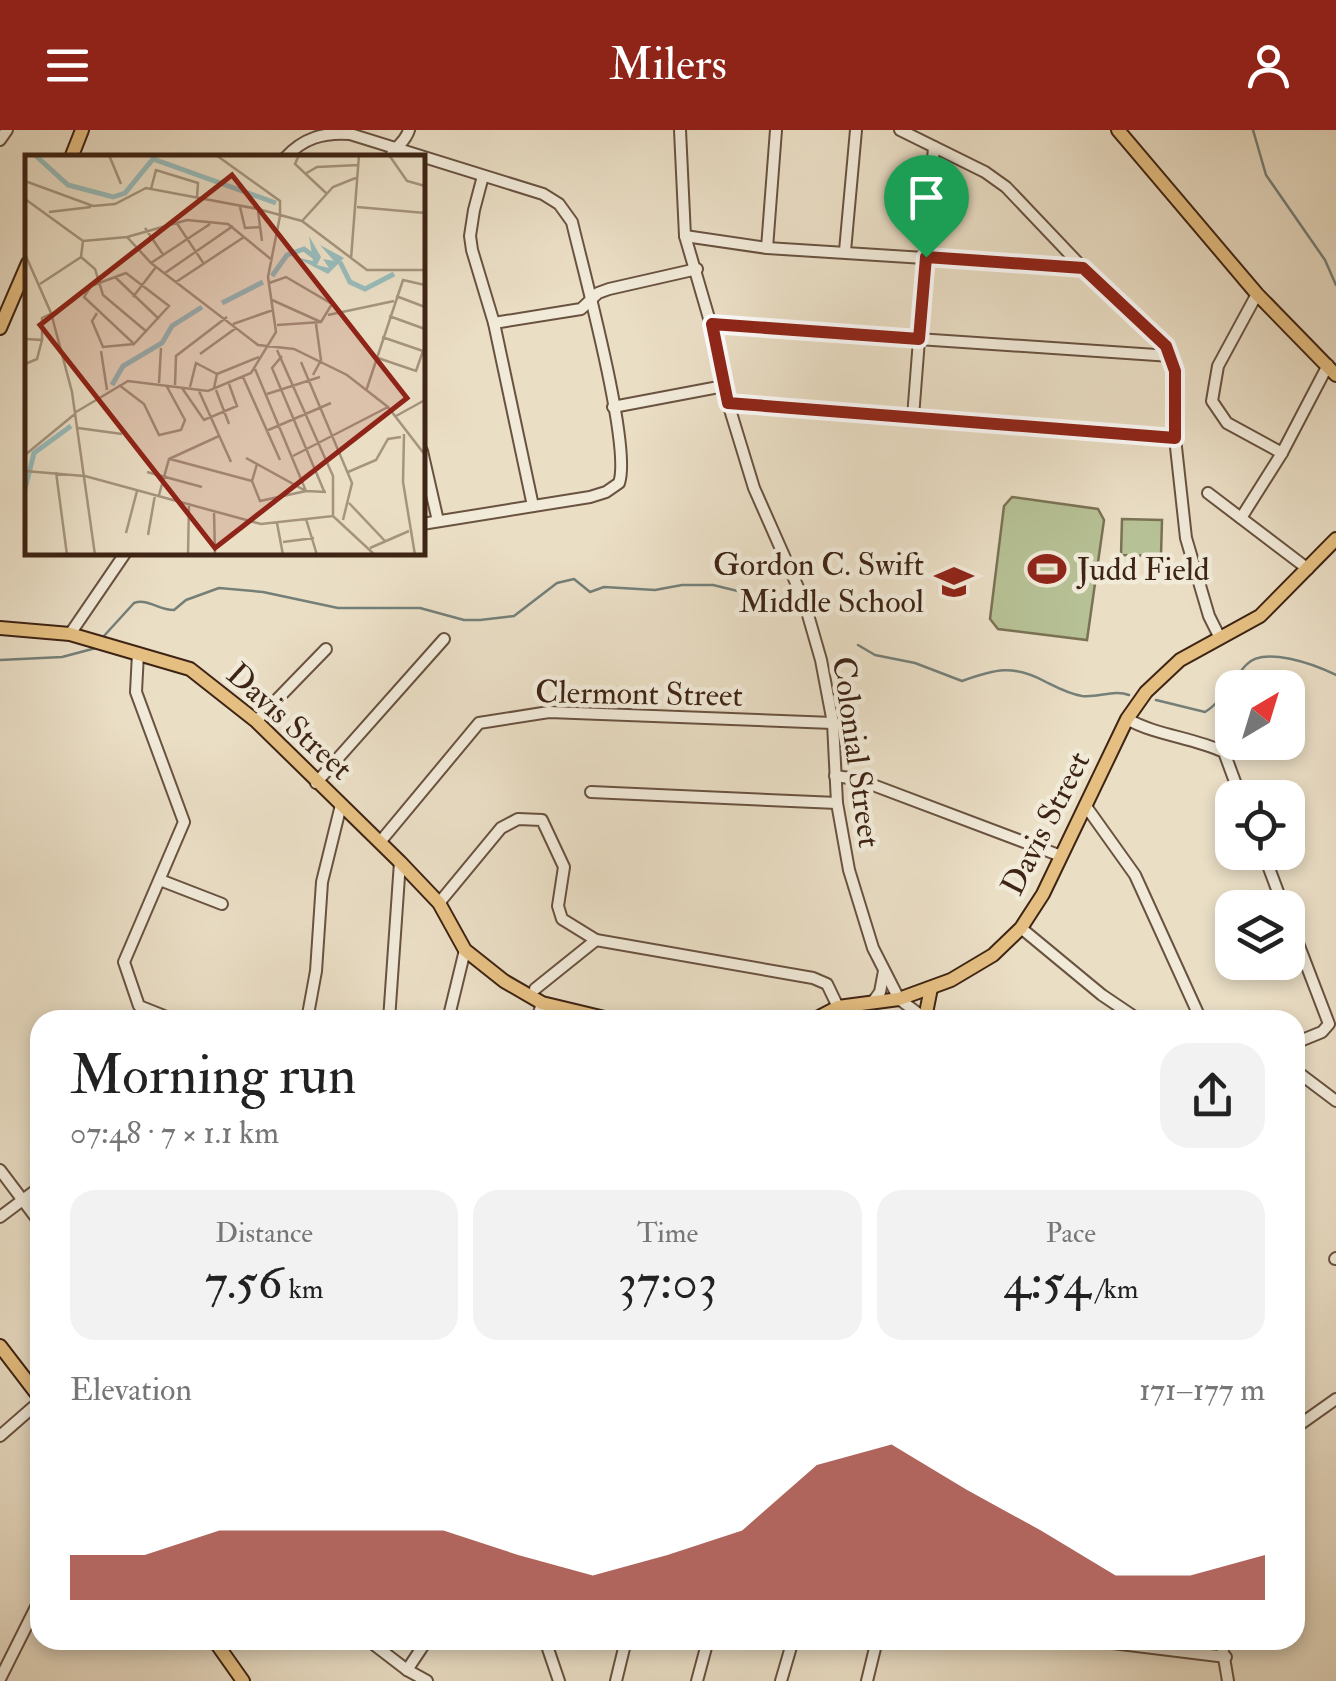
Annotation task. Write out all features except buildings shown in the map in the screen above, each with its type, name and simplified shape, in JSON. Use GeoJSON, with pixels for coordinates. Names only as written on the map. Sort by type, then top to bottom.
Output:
{"type":"FeatureCollection","features":[{"type":"Feature","properties":{"kind":"main road"},"geometry":{"type":"LineString","coordinates":[[72,155],[82,130]]}},
{"type":"Feature","properties":{"kind":"main road"},"geometry":{"type":"LineString","coordinates":[[1118,130],[1257,294],[1332,370]]}},
{"type":"Feature","properties":{"kind":"main road"},"geometry":{"type":"LineString","coordinates":[[0,328],[25,270]]}},
{"type":"Feature","properties":{"kind":"main road","name":"Davis Street"},"geometry":{"type":"LineString","coordinates":[[832,1010],[899,999],[951,980],[992,955],[1021,928],[1044,894],[1127,719],[1146,692],[1180,660],[1260,616],[1336,539]]}},
{"type":"Feature","properties":{"kind":"main road","name":"Davis Street"},"geometry":{"type":"LineString","coordinates":[[0,628],[74,635],[190,669],[256,722],[400,862],[439,903],[465,950],[532,992],[542,1003],[571,1010]]}},
{"type":"Feature","properties":{"kind":"main road"},"geometry":{"type":"LineString","coordinates":[[927,1010],[931,988]]}},
{"type":"Feature","properties":{"kind":"main road"},"geometry":{"type":"LineString","coordinates":[[0,1346],[30,1386]]}},
{"type":"Feature","properties":{"kind":"main road"},"geometry":{"type":"LineString","coordinates":[[221,1650],[243,1681]]}},
{"type":"Feature","properties":{"kind":"street"},"geometry":{"type":"LineString","coordinates":[[0,140],[7,130]]}},
{"type":"Feature","properties":{"kind":"street"},"geometry":{"type":"LineString","coordinates":[[289,155],[307,140],[335,132],[393,152],[409,130]]}},
{"type":"Feature","properties":{"kind":"street","name":"Colonial Street"},"geometry":{"type":"LineString","coordinates":[[680,130],[685,236],[754,488],[804,601],[833,724],[836,803],[849,870],[872,948],[899,999],[914,1010]]}},
{"type":"Feature","properties":{"kind":"street"},"geometry":{"type":"LineString","coordinates":[[768,248],[776,130]]}},
{"type":"Feature","properties":{"kind":"street"},"geometry":{"type":"LineString","coordinates":[[846,251],[856,130]]}},
{"type":"Feature","properties":{"kind":"street"},"geometry":{"type":"LineString","coordinates":[[900,130],[985,172],[1006,187],[1083,268],[1151,330],[1171,356],[1186,538],[1209,616],[1220,638]]}},
{"type":"Feature","properties":{"kind":"street"},"geometry":{"type":"LineString","coordinates":[[913,417],[934,146]]}},
{"type":"Feature","properties":{"kind":"street"},"geometry":{"type":"LineString","coordinates":[[425,160],[543,194],[566,212],[572,222],[590,300],[622,456],[619,483],[606,492],[425,523]]}},
{"type":"Feature","properties":{"kind":"street"},"geometry":{"type":"LineString","coordinates":[[484,176],[470,236],[494,323],[533,506]]}},
{"type":"Feature","properties":{"kind":"street"},"geometry":{"type":"LineString","coordinates":[[685,236],[768,248],[1083,268]]}},
{"type":"Feature","properties":{"kind":"street"},"geometry":{"type":"LineString","coordinates":[[494,323],[581,309],[608,289],[697,269]]}},
{"type":"Feature","properties":{"kind":"street"},"geometry":{"type":"LineString","coordinates":[[1257,294],[1218,366],[1212,401],[1228,422],[1282,453]]}},
{"type":"Feature","properties":{"kind":"street"},"geometry":{"type":"LineString","coordinates":[[712,324],[1171,356]]}},
{"type":"Feature","properties":{"kind":"street"},"geometry":{"type":"LineString","coordinates":[[1241,518],[1332,370]]}},
{"type":"Feature","properties":{"kind":"street"},"geometry":{"type":"LineString","coordinates":[[614,406],[724,386]]}},
{"type":"Feature","properties":{"kind":"street"},"geometry":{"type":"LineString","coordinates":[[728,403],[1175,438]]}},
{"type":"Feature","properties":{"kind":"street"},"geometry":{"type":"LineString","coordinates":[[425,465],[438,521]]}},
{"type":"Feature","properties":{"kind":"street"},"geometry":{"type":"LineString","coordinates":[[1208,493],[1308,569]]}},
{"type":"Feature","properties":{"kind":"street"},"geometry":{"type":"LineString","coordinates":[[74,635],[124,555]]}},
{"type":"Feature","properties":{"kind":"street"},"geometry":{"type":"LineString","coordinates":[[316,783],[444,639]]}},
{"type":"Feature","properties":{"kind":"street"},"geometry":{"type":"LineString","coordinates":[[256,722],[326,649]]}},
{"type":"Feature","properties":{"kind":"street"},"geometry":{"type":"LineString","coordinates":[[138,653],[136,692],[184,822],[124,962],[139,1006],[149,1010]]}},
{"type":"Feature","properties":{"kind":"street","name":"Clermont Street"},"geometry":{"type":"LineString","coordinates":[[380,842],[480,723],[550,712],[833,724]]}},
{"type":"Feature","properties":{"kind":"street"},"geometry":{"type":"LineString","coordinates":[[1127,719],[1148,730],[1204,742],[1224,752],[1235,780]]}},
{"type":"Feature","properties":{"kind":"street"},"geometry":{"type":"LineString","coordinates":[[835,776],[857,778],[1062,856]]}},
{"type":"Feature","properties":{"kind":"street"},"geometry":{"type":"LineString","coordinates":[[591,792],[836,803]]}},
{"type":"Feature","properties":{"kind":"street"},"geometry":{"type":"LineString","coordinates":[[309,1010],[316,971],[322,882],[341,804]]}},
{"type":"Feature","properties":{"kind":"street"},"geometry":{"type":"LineString","coordinates":[[1085,805],[1135,874],[1196,1010]]}},
{"type":"Feature","properties":{"kind":"street"},"geometry":{"type":"LineString","coordinates":[[439,903],[501,828],[518,819],[542,820],[564,867],[558,906],[562,919],[596,940],[813,978],[827,984],[838,1007]]}},
{"type":"Feature","properties":{"kind":"street"},"geometry":{"type":"LineString","coordinates":[[390,1010],[400,862]]}},
{"type":"Feature","properties":{"kind":"street"},"geometry":{"type":"LineString","coordinates":[[160,880],[222,904]]}},
{"type":"Feature","properties":{"kind":"street"},"geometry":{"type":"LineString","coordinates":[[1021,928],[1126,1010]]}},
{"type":"Feature","properties":{"kind":"street"},"geometry":{"type":"LineString","coordinates":[[532,992],[596,940]]}},
{"type":"Feature","properties":{"kind":"street"},"geometry":{"type":"LineString","coordinates":[[450,1010],[465,950]]}},
{"type":"Feature","properties":{"kind":"street"},"geometry":{"type":"LineString","coordinates":[[1305,961],[1329,1024],[1322,1032],[1305,1039]]}},
{"type":"Feature","properties":{"kind":"street"},"geometry":{"type":"LineString","coordinates":[[872,1003],[880,992],[884,970]]}},
{"type":"Feature","properties":{"kind":"street"},"geometry":{"type":"LineString","coordinates":[[540,1010],[542,1003]]}},
{"type":"Feature","properties":{"kind":"street"},"geometry":{"type":"LineString","coordinates":[[1305,1078],[1336,1102]]}},
{"type":"Feature","properties":{"kind":"street"},"geometry":{"type":"LineString","coordinates":[[0,1170],[30,1210]]}},
{"type":"Feature","properties":{"kind":"street"},"geometry":{"type":"LineString","coordinates":[[0,1217],[30,1194]]}},
{"type":"Feature","properties":{"kind":"street"},"geometry":{"type":"LineString","coordinates":[[1305,1421],[1336,1400]]}},
{"type":"Feature","properties":{"kind":"street"},"geometry":{"type":"LineString","coordinates":[[0,1436],[30,1408]]}},
{"type":"Feature","properties":{"kind":"street"},"geometry":{"type":"LineString","coordinates":[[0,1679],[30,1619]]}},
{"type":"Feature","properties":{"kind":"street"},"geometry":{"type":"LineString","coordinates":[[381,1650],[428,1681]]}},
{"type":"Feature","properties":{"kind":"street"},"geometry":{"type":"LineString","coordinates":[[407,1670],[420,1650]]}},
{"type":"Feature","properties":{"kind":"street"},"geometry":{"type":"LineString","coordinates":[[548,1650],[559,1681]]}},
{"type":"Feature","properties":{"kind":"street"},"geometry":{"type":"LineString","coordinates":[[616,1681],[624,1650]]}},
{"type":"Feature","properties":{"kind":"street"},"geometry":{"type":"LineString","coordinates":[[697,1681],[705,1650]]}},
{"type":"Feature","properties":{"kind":"street"},"geometry":{"type":"LineString","coordinates":[[781,1681],[790,1650]]}},
{"type":"Feature","properties":{"kind":"street"},"geometry":{"type":"LineString","coordinates":[[867,1681],[875,1650]]}},
{"type":"Feature","properties":{"kind":"street"},"geometry":{"type":"LineString","coordinates":[[1169,1650],[1226,1657]]}},
{"type":"Feature","properties":{"kind":"street"},"geometry":{"type":"LineString","coordinates":[[1224,1650],[1228,1681]]}},
{"type":"Feature","properties":{"kind":"green space","name":"Judd Field"},"geometry":{"type":"Polygon","coordinates":[[[1012,497],[1098,509],[1104,520],[1087,640],[998,629],[990,619],[1004,506],[1012,497]]]}},
{"type":"Feature","properties":{"kind":"green space"},"geometry":{"type":"Polygon","coordinates":[[[1122,519],[1162,520],[1161,556],[1121,555],[1122,519]]]}},
{"type":"Feature","properties":{"kind":"waterway"},"geometry":{"type":"LineString","coordinates":[[1253,130],[1266,175],[1325,260],[1336,285]]}},
{"type":"Feature","properties":{"kind":"waterway"},"geometry":{"type":"LineString","coordinates":[[103,637],[134,603],[174,610],[186,600],[219,588],[263,592],[338,608],[420,608],[464,620],[514,616],[557,583],[574,579],[590,592],[604,587],[655,590],[713,585],[777,606],[798,604]]}},
{"type":"Feature","properties":{"kind":"waterway"},"geometry":{"type":"LineString","coordinates":[[858,645],[875,655],[915,663],[962,681],[994,671],[1014,671],[1077,695],[1129,695]]}},
{"type":"Feature","properties":{"kind":"waterway"},"geometry":{"type":"LineString","coordinates":[[0,660],[62,657],[96,648]]}},
{"type":"Feature","properties":{"kind":"waterway"},"geometry":{"type":"LineString","coordinates":[[1156,700],[1205,712],[1246,665],[1264,657],[1290,659],[1336,675]]}},
{"type":"Feature","properties":{"kind":"place","name":"Judd Field"},"geometry":{"type":"Point","coordinates":[1047,569]}},
{"type":"Feature","properties":{"kind":"place","name":"Gordon C. Swift Middle School"},"geometry":{"type":"Point","coordinates":[954,582]}},
{"type":"Feature","properties":{"kind":"route"},"geometry":{"type":"LineString","coordinates":[[926,257],[1083,268],[1166,346],[1175,371],[1175,438],[728,403],[712,324],[919,339],[926,257]]}}]}
